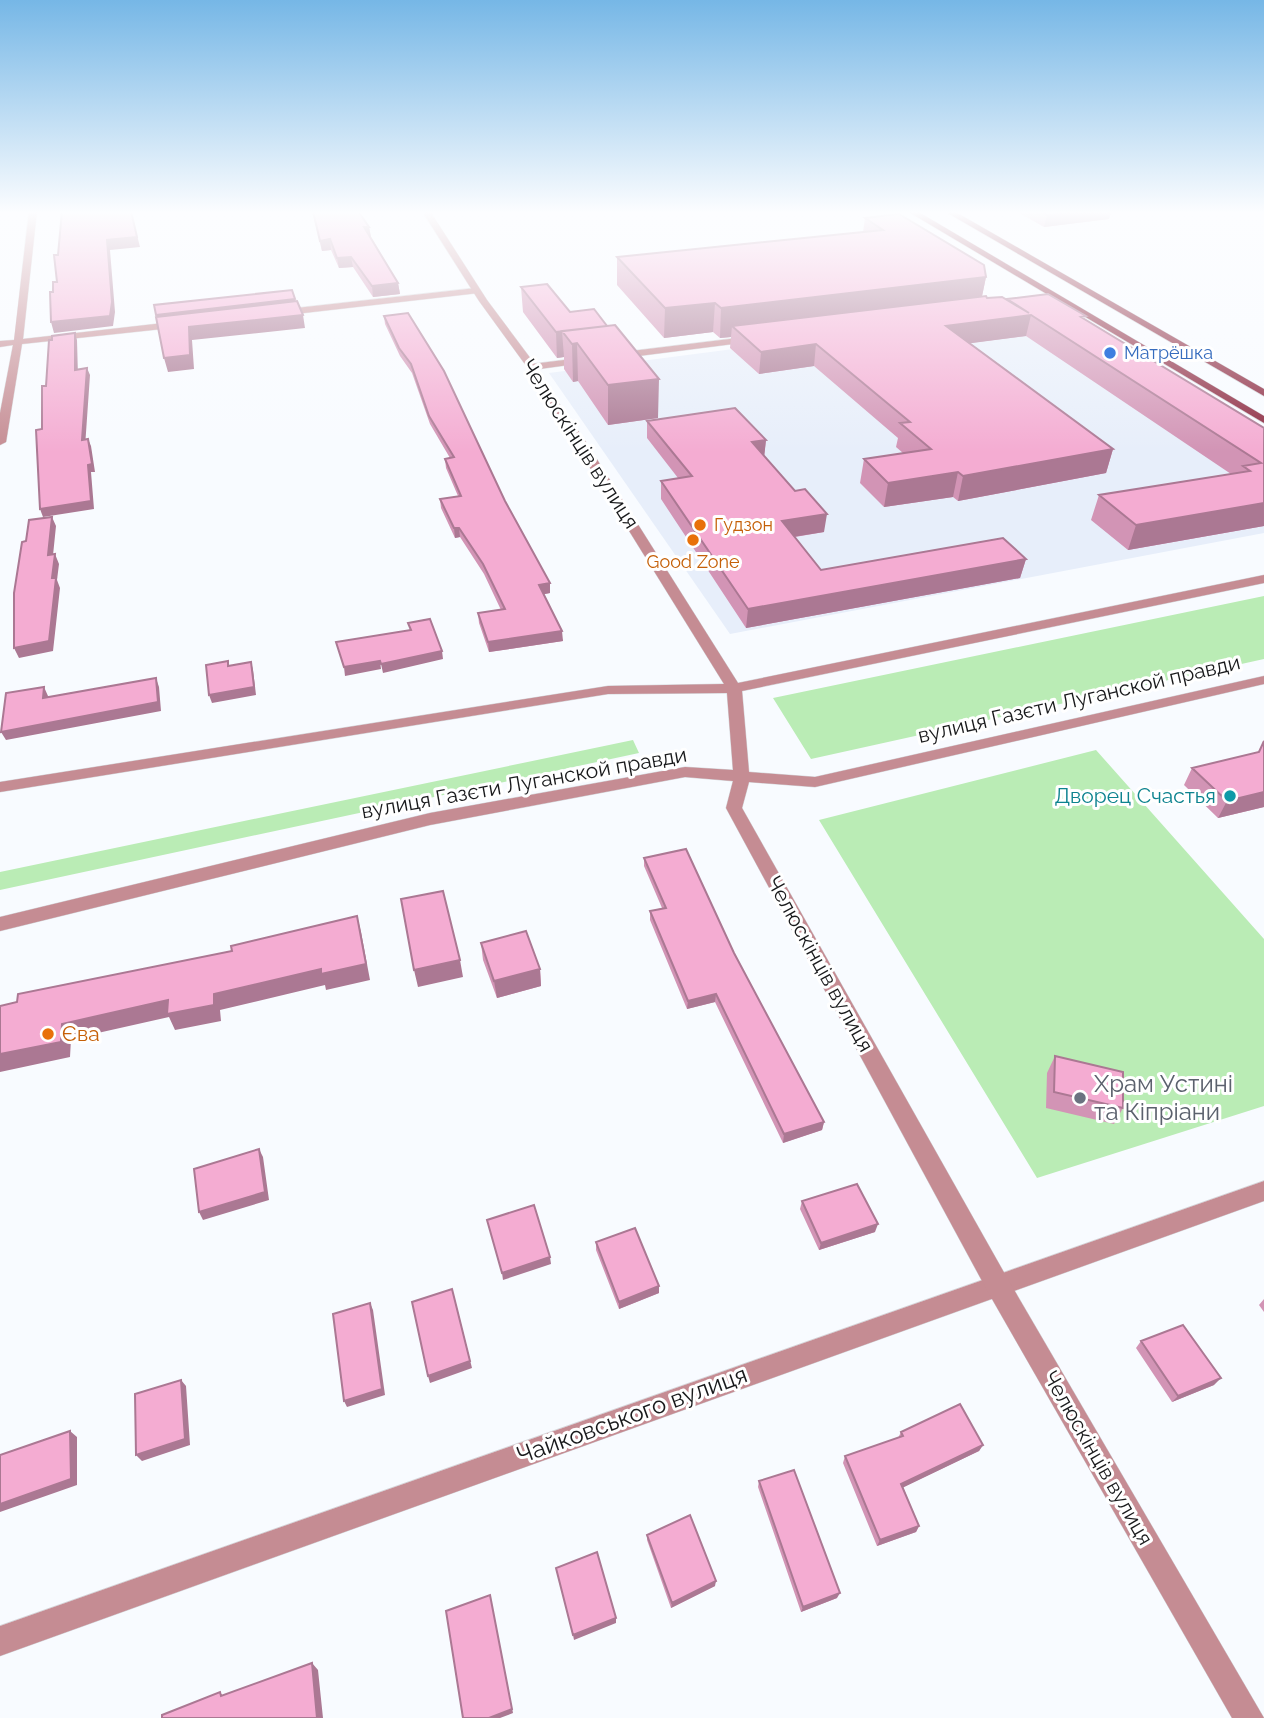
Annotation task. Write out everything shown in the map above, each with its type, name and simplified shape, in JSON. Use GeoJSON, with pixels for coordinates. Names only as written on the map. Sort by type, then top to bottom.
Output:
{"type":"FeatureCollection","features":[{"type":"Feature","properties":{"kind":"main road"},"geometry":{"type":"LineString","coordinates":[[1048,291],[1264,420]]}},
{"type":"Feature","properties":{"kind":"main road"},"geometry":{"type":"LineString","coordinates":[[1087,291],[1264,393]]}},
{"type":"Feature","properties":{"kind":"street"},"geometry":{"type":"LineString","coordinates":[[0,442],[18,342],[24,291]]}},
{"type":"Feature","properties":{"kind":"street"},"geometry":{"type":"LineString","coordinates":[[268,314],[474,291]]}},
{"type":"Feature","properties":{"kind":"street","name":"Челюскінців вулиця"},"geometry":{"type":"LineString","coordinates":[[476,291],[532,367],[535,376],[580,442],[734,688],[742,779],[734,808],[997,1284],[1249,1718]]}},
{"type":"Feature","properties":{"kind":"street"},"geometry":{"type":"LineString","coordinates":[[1051,303],[1065,301]]}},
{"type":"Feature","properties":{"kind":"street"},"geometry":{"type":"LineString","coordinates":[[0,344],[198,322]]}},
{"type":"Feature","properties":{"kind":"street"},"geometry":{"type":"LineString","coordinates":[[532,367],[766,338]]}},
{"type":"Feature","properties":{"kind":"street"},"geometry":{"type":"LineString","coordinates":[[0,787],[608,690],[734,688],[1264,579]]}},
{"type":"Feature","properties":{"kind":"street","name":"вулиця Газєти Луганской правди"},"geometry":{"type":"LineString","coordinates":[[0,924],[430,819],[685,772],[742,779],[815,782],[1264,680]]}},
{"type":"Feature","properties":{"kind":"street","name":"Чайковського вулиця"},"geometry":{"type":"LineString","coordinates":[[0,1642],[997,1284],[1264,1191]]}},
{"type":"Feature","properties":{"kind":"shaded area"},"geometry":{"type":"Polygon","coordinates":[[[1040,309],[1264,448],[1264,533],[730,634],[549,373],[1040,309]]]}},
{"type":"Feature","properties":{"kind":"green space"},"geometry":{"type":"Polygon","coordinates":[[[1264,596],[1264,659],[811,759],[773,698],[1264,596]]]}},
{"type":"Feature","properties":{"kind":"green space"},"geometry":{"type":"Polygon","coordinates":[[[633,740],[639,753],[0,890],[0,872],[633,740]]]}},
{"type":"Feature","properties":{"kind":"green space"},"geometry":{"type":"Polygon","coordinates":[[[1096,750],[1264,939],[1264,1106],[1037,1178],[819,820],[1096,750]]]}},
{"type":"Feature","properties":{"kind":"building"},"geometry":{"type":"Polygon","coordinates":[[[111,291],[110,316],[51,322],[50,292],[111,291]]]}},
{"type":"Feature","properties":{"kind":"building"},"geometry":{"type":"Polygon","coordinates":[[[281,291],[292,291],[295,299],[156,315],[154,305],[281,291]]]}},
{"type":"Feature","properties":{"kind":"building"},"geometry":{"type":"Polygon","coordinates":[[[524,291],[553,291],[570,312],[594,309],[607,326],[556,332],[524,291]]]}},
{"type":"Feature","properties":{"kind":"building"},"geometry":{"type":"Polygon","coordinates":[[[649,291],[865,291],[721,308],[715,303],[665,308],[649,291]]]}},
{"type":"Feature","properties":{"kind":"building"},"geometry":{"type":"Polygon","coordinates":[[[1048,294],[1086,316],[1081,317],[1264,428],[1264,503],[1136,525],[1099,495],[1250,471],[1243,466],[1261,463],[1031,315],[946,326],[1113,449],[963,476],[958,472],[888,483],[864,459],[931,449],[900,423],[910,422],[816,344],[761,352],[732,326],[986,296],[1002,297],[1029,313],[1007,299],[1048,294]]]}},
{"type":"Feature","properties":{"kind":"building"},"geometry":{"type":"Polygon","coordinates":[[[297,301],[303,315],[189,327],[190,355],[164,358],[156,317],[297,301]]]}},
{"type":"Feature","properties":{"kind":"building"},"geometry":{"type":"Polygon","coordinates":[[[408,313],[444,371],[505,501],[550,583],[539,585],[562,631],[488,642],[478,613],[505,609],[483,564],[459,528],[454,528],[440,499],[461,496],[445,459],[454,457],[429,416],[411,364],[399,348],[384,316],[408,313]]]}},
{"type":"Feature","properties":{"kind":"building"},"geometry":{"type":"Polygon","coordinates":[[[615,325],[659,379],[608,385],[577,343],[572,344],[562,331],[615,325]]]}},
{"type":"Feature","properties":{"kind":"building"},"geometry":{"type":"Polygon","coordinates":[[[75,333],[75,370],[87,368],[82,440],[88,439],[92,464],[88,465],[91,501],[40,509],[36,430],[42,429],[42,386],[46,386],[49,340],[52,340],[52,336],[75,333]]]}},
{"type":"Feature","properties":{"kind":"building"},"geometry":{"type":"Polygon","coordinates":[[[735,408],[766,440],[752,442],[795,491],[805,489],[827,514],[782,521],[821,570],[1003,538],[1026,559],[748,609],[661,481],[692,476],[647,421],[735,408]]]}},
{"type":"Feature","properties":{"kind":"building"},"geometry":{"type":"Polygon","coordinates":[[[52,517],[48,555],[55,554],[52,578],[56,578],[49,641],[14,648],[14,593],[22,542],[26,541],[29,520],[52,517]]]}},
{"type":"Feature","properties":{"kind":"building"},"geometry":{"type":"Polygon","coordinates":[[[430,619],[442,651],[381,664],[380,661],[344,667],[336,642],[411,630],[408,623],[430,619]]]}},
{"type":"Feature","properties":{"kind":"building"},"geometry":{"type":"Polygon","coordinates":[[[228,661],[228,666],[251,662],[254,687],[209,695],[206,665],[228,661]]]}},
{"type":"Feature","properties":{"kind":"building"},"geometry":{"type":"Polygon","coordinates":[[[156,678],[158,702],[1,732],[6,693],[44,687],[43,698],[156,678]]]}},
{"type":"Feature","properties":{"kind":"building"},"geometry":{"type":"Polygon","coordinates":[[[1264,741],[1264,792],[1227,801],[1192,768],[1259,752],[1264,741]]]}},
{"type":"Feature","properties":{"kind":"building"},"geometry":{"type":"Polygon","coordinates":[[[686,849],[734,953],[824,1122],[784,1134],[716,994],[688,1001],[650,911],[666,908],[644,858],[686,849]]]}},
{"type":"Feature","properties":{"kind":"building"},"geometry":{"type":"Polygon","coordinates":[[[443,891],[460,960],[414,970],[401,899],[443,891]]]}},
{"type":"Feature","properties":{"kind":"building"},"geometry":{"type":"Polygon","coordinates":[[[357,916],[366,964],[321,974],[321,969],[214,994],[214,1005],[167,1014],[168,1000],[62,1024],[61,1042],[0,1054],[0,1006],[17,1002],[18,994],[232,951],[231,946],[357,916]]]}},
{"type":"Feature","properties":{"kind":"building"},"geometry":{"type":"Polygon","coordinates":[[[526,931],[540,969],[494,981],[481,943],[526,931]]]}},
{"type":"Feature","properties":{"kind":"building"},"geometry":{"type":"Polygon","coordinates":[[[1055,1056],[1123,1072],[1123,1108],[1054,1092],[1055,1056]]]}},
{"type":"Feature","properties":{"kind":"building"},"geometry":{"type":"Polygon","coordinates":[[[259,1149],[265,1192],[199,1212],[194,1169],[259,1149]]]}},
{"type":"Feature","properties":{"kind":"building"},"geometry":{"type":"Polygon","coordinates":[[[857,1184],[878,1224],[821,1243],[802,1201],[857,1184]]]}},
{"type":"Feature","properties":{"kind":"building"},"geometry":{"type":"Polygon","coordinates":[[[534,1205],[550,1257],[502,1273],[487,1220],[534,1205]]]}},
{"type":"Feature","properties":{"kind":"building"},"geometry":{"type":"Polygon","coordinates":[[[635,1228],[659,1286],[619,1302],[596,1242],[635,1228]]]}},
{"type":"Feature","properties":{"kind":"building"},"geometry":{"type":"Polygon","coordinates":[[[452,1289],[470,1361],[428,1376],[412,1302],[452,1289]]]}},
{"type":"Feature","properties":{"kind":"building"},"geometry":{"type":"Polygon","coordinates":[[[370,1303],[382,1389],[344,1401],[333,1314],[370,1303]]]}},
{"type":"Feature","properties":{"kind":"building"},"geometry":{"type":"Polygon","coordinates":[[[1183,1325],[1221,1378],[1178,1396],[1141,1341],[1183,1325]]]}},
{"type":"Feature","properties":{"kind":"building"},"geometry":{"type":"Polygon","coordinates":[[[181,1380],[185,1439],[136,1455],[135,1394],[181,1380]]]}},
{"type":"Feature","properties":{"kind":"building"},"geometry":{"type":"Polygon","coordinates":[[[960,1404],[983,1445],[901,1484],[919,1526],[880,1540],[845,1456],[903,1436],[901,1432],[960,1404]]]}},
{"type":"Feature","properties":{"kind":"building"},"geometry":{"type":"Polygon","coordinates":[[[70,1431],[71,1479],[0,1504],[0,1455],[70,1431]]]}},
{"type":"Feature","properties":{"kind":"building"},"geometry":{"type":"Polygon","coordinates":[[[794,1470],[840,1593],[803,1607],[759,1481],[794,1470]]]}},
{"type":"Feature","properties":{"kind":"building"},"geometry":{"type":"Polygon","coordinates":[[[690,1515],[716,1581],[672,1603],[647,1535],[690,1515]]]}},
{"type":"Feature","properties":{"kind":"building"},"geometry":{"type":"Polygon","coordinates":[[[597,1552],[616,1618],[573,1635],[556,1568],[597,1552]]]}},
{"type":"Feature","properties":{"kind":"building"},"geometry":{"type":"Polygon","coordinates":[[[490,1595],[512,1709],[489,1718],[463,1718],[446,1611],[490,1595]]]}},
{"type":"Feature","properties":{"kind":"building"},"geometry":{"type":"Polygon","coordinates":[[[312,1663],[317,1718],[162,1718],[162,1715],[220,1692],[221,1696],[312,1663]]]}},
{"type":"Feature","properties":{"kind":"place","name":"Матрёшка"},"geometry":{"type":"Point","coordinates":[1110,353]}},
{"type":"Feature","properties":{"kind":"place","name":"Гудзон"},"geometry":{"type":"Point","coordinates":[700,525]}},
{"type":"Feature","properties":{"kind":"place","name":"Good Zone"},"geometry":{"type":"Point","coordinates":[693,540]}},
{"type":"Feature","properties":{"kind":"place","name":"Дворец Счастья"},"geometry":{"type":"Point","coordinates":[1230,796]}},
{"type":"Feature","properties":{"kind":"place","name":"Єва"},"geometry":{"type":"Point","coordinates":[48,1034]}},
{"type":"Feature","properties":{"kind":"place","name":"Храм Устині та Кіпріани"},"geometry":{"type":"Point","coordinates":[1080,1098]}}]}
